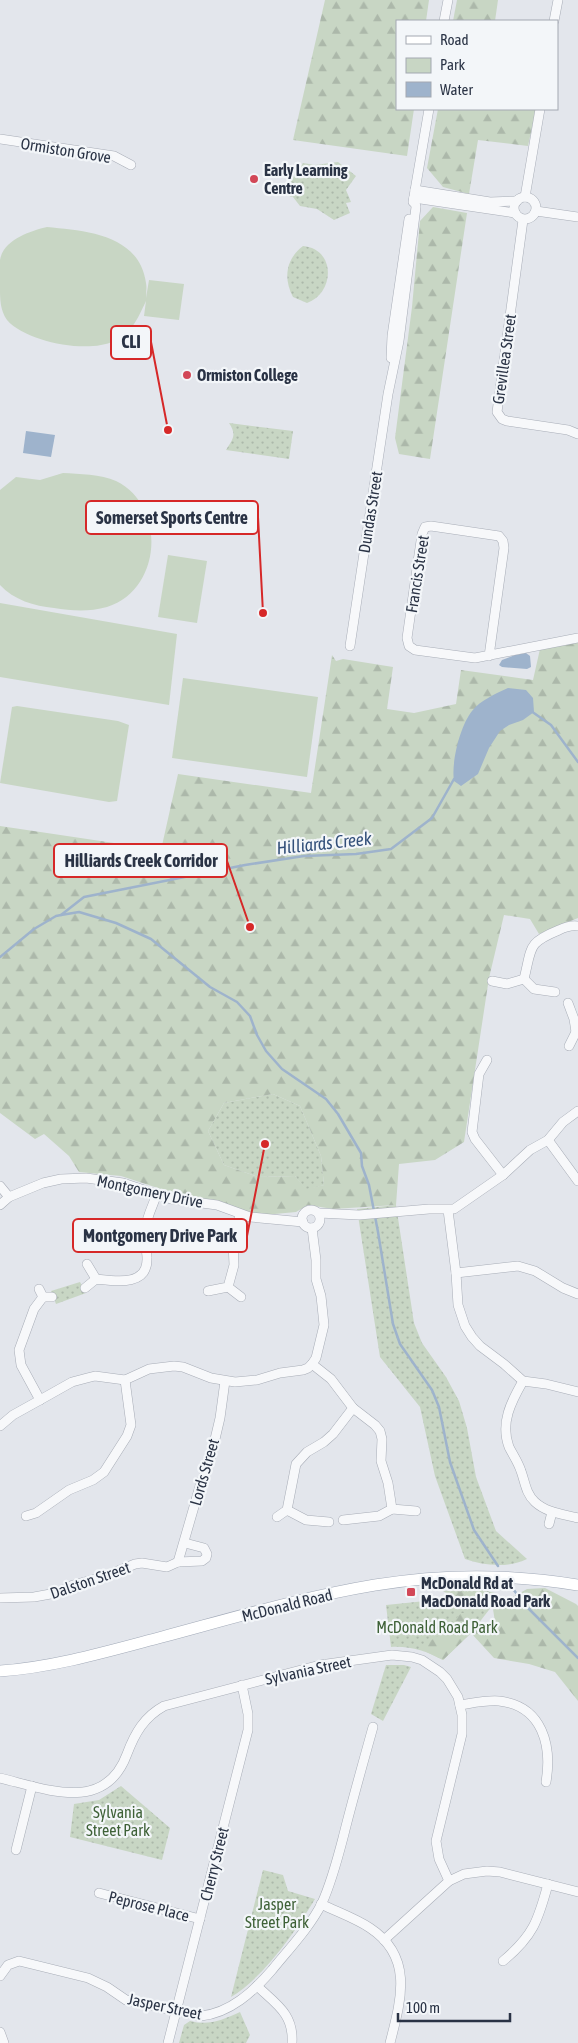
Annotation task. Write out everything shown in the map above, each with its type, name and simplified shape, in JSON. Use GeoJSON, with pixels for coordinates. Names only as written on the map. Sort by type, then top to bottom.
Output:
{"type":"FeatureCollection","features":[{"type":"Feature","properties":{"kind":"main road","name":"McDonald Road"},"geometry":{"type":"LineString","coordinates":[[0,1671],[68,1661],[331,1593],[376,1585],[427,1579],[492,1577],[522,1578],[578,1585]]}},
{"type":"Feature","properties":{"kind":"street"},"geometry":{"type":"LineString","coordinates":[[444,20],[448,0]]}},
{"type":"Feature","properties":{"kind":"street"},"geometry":{"type":"LineString","coordinates":[[554,20],[558,0]]}},
{"type":"Feature","properties":{"kind":"street","name":"Dundas Street"},"geometry":{"type":"LineString","coordinates":[[350,646],[390,378],[399,341],[416,207],[415,194],[429,110]]}},
{"type":"Feature","properties":{"kind":"street"},"geometry":{"type":"LineString","coordinates":[[515,213],[514,207],[521,199],[540,110]]}},
{"type":"Feature","properties":{"kind":"street","name":"Ormiston Grove"},"geometry":{"type":"LineString","coordinates":[[0,139],[114,156],[131,165]]}},
{"type":"Feature","properties":{"kind":"street"},"geometry":{"type":"LineString","coordinates":[[415,194],[490,202],[521,199],[533,200],[536,211],[532,218],[523,220],[515,213],[415,194]]}},
{"type":"Feature","properties":{"kind":"street"},"geometry":{"type":"LineString","coordinates":[[536,211],[578,217]]}},
{"type":"Feature","properties":{"kind":"street","name":"Grevillea Street"},"geometry":{"type":"LineString","coordinates":[[523,220],[497,412],[502,419],[507,421],[568,430],[578,434]]}},
{"type":"Feature","properties":{"kind":"street","name":"Francis Street"},"geometry":{"type":"LineString","coordinates":[[489,656],[504,548],[503,540],[499,536],[431,526],[424,527],[407,638],[409,646],[415,650],[475,658],[489,656],[578,638]]}},
{"type":"Feature","properties":{"kind":"street"},"geometry":{"type":"LineString","coordinates":[[524,979],[531,948],[535,942],[540,938],[570,926],[578,926]]}},
{"type":"Feature","properties":{"kind":"street"},"geometry":{"type":"LineString","coordinates":[[492,981],[507,984],[524,979]]}},
{"type":"Feature","properties":{"kind":"street"},"geometry":{"type":"LineString","coordinates":[[524,979],[534,989],[555,992]]}},
{"type":"Feature","properties":{"kind":"street"},"geometry":{"type":"LineString","coordinates":[[568,1003],[577,1032],[570,1046]]}},
{"type":"Feature","properties":{"kind":"street"},"geometry":{"type":"LineString","coordinates":[[487,1060],[479,1074],[472,1132],[475,1139],[503,1175]]}},
{"type":"Feature","properties":{"kind":"street"},"geometry":{"type":"LineString","coordinates":[[338,1215],[308,1228],[303,1219],[312,1209],[319,1213],[358,1215],[429,1208],[448,1210],[461,1205],[503,1175],[530,1150],[548,1140],[563,1122],[578,1111]]}},
{"type":"Feature","properties":{"kind":"street"},"geometry":{"type":"LineString","coordinates":[[548,1140],[578,1181]]}},
{"type":"Feature","properties":{"kind":"street","name":"Montgomery Drive"},"geometry":{"type":"LineString","coordinates":[[0,1205],[8,1197],[43,1183],[73,1178],[110,1180],[134,1185],[171,1198],[212,1204],[250,1217],[303,1219]]}},
{"type":"Feature","properties":{"kind":"street"},"geometry":{"type":"LineString","coordinates":[[0,1186],[8,1197]]}},
{"type":"Feature","properties":{"kind":"street"},"geometry":{"type":"LineString","coordinates":[[85,1288],[96,1279],[130,1281],[142,1273],[148,1258],[144,1234],[157,1194]]}},
{"type":"Feature","properties":{"kind":"street"},"geometry":{"type":"LineString","coordinates":[[448,1210],[458,1306],[465,1326],[480,1346],[523,1381],[546,1384],[578,1392]]}},
{"type":"Feature","properties":{"kind":"street"},"geometry":{"type":"LineString","coordinates":[[0,1426],[13,1415],[40,1400],[80,1379],[95,1376],[125,1380],[149,1369],[174,1366],[225,1381],[257,1380],[280,1373],[303,1370],[312,1364],[322,1335],[324,1317],[316,1279],[316,1226],[319,1213]]}},
{"type":"Feature","properties":{"kind":"street"},"geometry":{"type":"LineString","coordinates":[[228,1287],[234,1265],[233,1243],[240,1214]]}},
{"type":"Feature","properties":{"kind":"street"},"geometry":{"type":"LineString","coordinates":[[86,1264],[96,1279]]}},
{"type":"Feature","properties":{"kind":"street"},"geometry":{"type":"LineString","coordinates":[[456,1273],[518,1266],[535,1271],[563,1288],[578,1294]]}},
{"type":"Feature","properties":{"kind":"street"},"geometry":{"type":"LineString","coordinates":[[208,1291],[228,1287],[241,1297]]}},
{"type":"Feature","properties":{"kind":"street"},"geometry":{"type":"LineString","coordinates":[[40,1400],[21,1365],[19,1350],[34,1309],[45,1295]]}},
{"type":"Feature","properties":{"kind":"street"},"geometry":{"type":"LineString","coordinates":[[312,1364],[331,1379],[353,1408],[375,1424],[380,1431],[382,1461],[392,1509]]}},
{"type":"Feature","properties":{"kind":"street"},"geometry":{"type":"LineString","coordinates":[[26,1516],[36,1513],[68,1490],[99,1476],[109,1465],[127,1436],[131,1425],[125,1380]]}},
{"type":"Feature","properties":{"kind":"street","name":"Lords Street"},"geometry":{"type":"LineString","coordinates":[[178,1562],[200,1486],[211,1456],[220,1418],[225,1381]]}},
{"type":"Feature","properties":{"kind":"street"},"geometry":{"type":"LineString","coordinates":[[523,1381],[509,1407],[505,1427],[506,1436],[521,1471],[528,1494],[539,1506],[552,1512],[578,1518]]}},
{"type":"Feature","properties":{"kind":"street"},"geometry":{"type":"LineString","coordinates":[[277,1517],[287,1510],[296,1464],[308,1452],[333,1434],[353,1408]]}},
{"type":"Feature","properties":{"kind":"street"},"geometry":{"type":"LineString","coordinates":[[349,1521],[379,1516],[392,1509],[416,1511]]}},
{"type":"Feature","properties":{"kind":"street"},"geometry":{"type":"LineString","coordinates":[[287,1510],[318,1525],[329,1522]]}},
{"type":"Feature","properties":{"kind":"street"},"geometry":{"type":"LineString","coordinates":[[549,1524],[552,1512]]}},
{"type":"Feature","properties":{"kind":"street"},"geometry":{"type":"LineString","coordinates":[[36,1513],[38,1524]]}},
{"type":"Feature","properties":{"kind":"street","name":"Dalston Street"},"geometry":{"type":"LineString","coordinates":[[0,1598],[34,1597],[56,1593],[73,1585],[103,1577],[135,1564],[142,1563],[167,1567],[178,1562],[206,1558],[207,1554],[204,1548],[185,1543]]}},
{"type":"Feature","properties":{"kind":"street","name":"Sylvania Street"},"geometry":{"type":"LineString","coordinates":[[0,1778],[75,1794],[97,1789],[117,1774],[123,1765],[136,1732],[157,1710],[172,1703],[320,1665],[400,1655],[422,1660],[440,1672],[453,1688],[460,1705],[462,1734],[436,1841],[439,1859],[449,1881]]}},
{"type":"Feature","properties":{"kind":"street","name":"Cherry Street"},"geometry":{"type":"LineString","coordinates":[[168,2043],[248,1730],[248,1714],[242,1685]]}},
{"type":"Feature","properties":{"kind":"street"},"geometry":{"type":"LineString","coordinates":[[460,1705],[498,1701],[508,1703],[527,1712],[540,1728],[547,1746],[549,1756],[546,1782]]}},
{"type":"Feature","properties":{"kind":"street","name":"Jasper Street"},"geometry":{"type":"LineString","coordinates":[[0,1976],[8,1965],[19,1961],[88,1978],[107,1987],[126,2000],[201,2016],[211,2015],[243,1999],[257,1986],[305,1929],[321,1904],[336,1864],[373,1727]]}},
{"type":"Feature","properties":{"kind":"street"},"geometry":{"type":"LineString","coordinates":[[16,1850],[32,1786]]}},
{"type":"Feature","properties":{"kind":"street"},"geometry":{"type":"LineString","coordinates":[[384,1940],[449,1881],[464,1874],[487,1871],[578,1892]]}},
{"type":"Feature","properties":{"kind":"street"},"geometry":{"type":"LineString","coordinates":[[503,1961],[524,1943],[536,1925],[548,1884]]}},
{"type":"Feature","properties":{"kind":"street","name":"Peprose Place"},"geometry":{"type":"LineString","coordinates":[[99,1893],[200,1919]]}},
{"type":"Feature","properties":{"kind":"street"},"geometry":{"type":"LineString","coordinates":[[321,1904],[368,1926],[384,1940],[397,1961],[402,1982],[401,2001],[390,2043]]}},
{"type":"Feature","properties":{"kind":"street"},"geometry":{"type":"LineString","coordinates":[[257,1986],[285,2012],[292,2028],[292,2043]]}},
{"type":"Feature","properties":{"kind":"street"},"geometry":{"type":"LineString","coordinates":[[0,2032],[4,2043]]}},
{"type":"Feature","properties":{"kind":"green space"},"geometry":{"type":"Polygon","coordinates":[[[325,0],[429,0],[426,20],[396,20],[396,110],[414,110],[407,156],[293,140],[325,0]]]}},
{"type":"Feature","properties":{"kind":"green space"},"geometry":{"type":"Polygon","coordinates":[[[457,0],[498,0],[495,20],[453,20],[457,0]]]}},
{"type":"Feature","properties":{"kind":"green space"},"geometry":{"type":"Polygon","coordinates":[[[438,110],[536,110],[528,146],[478,140],[469,194],[443,187],[427,168],[438,110]]]}},
{"type":"Feature","properties":{"kind":"green space"},"geometry":{"type":"Polygon","coordinates":[[[338,162],[356,176],[346,190],[351,202],[346,203],[350,213],[334,220],[317,209],[300,206],[293,197],[279,194],[294,170],[300,168],[303,163],[315,165],[338,162]]]}},
{"type":"Feature","properties":{"kind":"green space"},"geometry":{"type":"Polygon","coordinates":[[[433,207],[467,213],[430,459],[399,454],[395,438],[412,307],[420,221],[433,207]]]}},
{"type":"Feature","properties":{"kind":"green space"},"geometry":{"type":"Polygon","coordinates":[[[47,227],[94,234],[122,245],[133,254],[141,267],[146,285],[146,298],[149,280],[184,284],[179,320],[144,316],[146,301],[134,324],[120,338],[103,345],[89,346],[58,344],[42,340],[16,328],[7,320],[2,308],[0,260],[2,253],[6,247],[18,238],[47,227]]]}},
{"type":"Feature","properties":{"kind":"green space"},"geometry":{"type":"Polygon","coordinates":[[[303,246],[314,249],[321,255],[326,263],[328,272],[323,290],[316,298],[307,303],[293,297],[287,276],[293,257],[303,246]]]}},
{"type":"Feature","properties":{"kind":"green space"},"geometry":{"type":"Polygon","coordinates":[[[229,423],[293,431],[289,459],[226,450],[233,437],[233,431],[229,423]]]}},
{"type":"Feature","properties":{"kind":"green space"},"geometry":{"type":"Polygon","coordinates":[[[63,473],[97,476],[116,481],[133,493],[144,509],[150,527],[151,547],[147,566],[139,584],[125,598],[107,607],[94,610],[67,610],[39,606],[12,595],[0,585],[0,490],[16,477],[40,480],[63,473]]]}},
{"type":"Feature","properties":{"kind":"green space"},"geometry":{"type":"Polygon","coordinates":[[[168,555],[207,561],[197,623],[158,617],[168,555]]]}},
{"type":"Feature","properties":{"kind":"green space"},"geometry":{"type":"Polygon","coordinates":[[[0,603],[177,634],[169,705],[0,677],[0,603]]]}},
{"type":"Feature","properties":{"kind":"green space"},"geometry":{"type":"Polygon","coordinates":[[[578,642],[578,918],[539,934],[530,919],[504,915],[489,978],[464,1142],[435,1160],[399,1164],[396,1205],[333,1209],[308,1205],[296,1212],[264,1215],[242,1210],[225,1203],[167,1191],[121,1176],[79,1172],[69,1156],[44,1134],[35,1139],[0,1113],[0,826],[161,850],[178,774],[311,793],[332,655],[336,661],[343,659],[393,667],[387,709],[414,713],[456,704],[461,670],[533,680],[540,649],[578,642]],[[273,1094],[224,1103],[208,1131],[224,1165],[258,1177],[295,1176],[306,1189],[324,1185],[321,1156],[300,1106],[273,1094]]]}},
{"type":"Feature","properties":{"kind":"green space"},"geometry":{"type":"Polygon","coordinates":[[[183,678],[318,697],[307,777],[172,758],[183,678]]]}},
{"type":"Feature","properties":{"kind":"green space"},"geometry":{"type":"Polygon","coordinates":[[[17,706],[118,721],[129,725],[117,801],[109,802],[0,783],[12,707],[17,706]]]}},
{"type":"Feature","properties":{"kind":"green space"},"geometry":{"type":"Polygon","coordinates":[[[273,1094],[300,1106],[321,1156],[324,1185],[306,1190],[295,1176],[258,1177],[224,1165],[208,1131],[224,1103],[273,1094]]]}},
{"type":"Feature","properties":{"kind":"green space"},"geometry":{"type":"Polygon","coordinates":[[[396,1205],[414,1323],[422,1343],[446,1377],[459,1401],[467,1428],[476,1477],[496,1531],[527,1559],[520,1562],[496,1565],[465,1559],[435,1476],[420,1407],[380,1357],[357,1209],[396,1205]]]}},
{"type":"Feature","properties":{"kind":"green space"},"geometry":{"type":"Polygon","coordinates":[[[80,1282],[86,1293],[56,1304],[51,1291],[80,1282]]]}},
{"type":"Feature","properties":{"kind":"green space"},"geometry":{"type":"Polygon","coordinates":[[[545,1588],[578,1606],[578,1701],[555,1672],[529,1664],[494,1658],[471,1633],[443,1660],[422,1650],[425,1644],[443,1633],[461,1613],[467,1613],[474,1622],[480,1623],[483,1627],[495,1622],[493,1609],[484,1604],[460,1601],[443,1591],[478,1589],[496,1593],[499,1597],[511,1598],[527,1589],[545,1588]]]}},
{"type":"Feature","properties":{"kind":"green space","name":"McDonald Road Park"},"geometry":{"type":"Polygon","coordinates":[[[465,1597],[499,1597],[471,1633],[443,1660],[418,1650],[405,1647],[391,1647],[386,1605],[465,1597]]]}},
{"type":"Feature","properties":{"kind":"green space"},"geometry":{"type":"Polygon","coordinates":[[[386,1665],[411,1667],[383,1721],[371,1714],[386,1665]]]}},
{"type":"Feature","properties":{"kind":"green space","name":"Sylvania Street Park"},"geometry":{"type":"Polygon","coordinates":[[[121,1786],[170,1828],[162,1860],[70,1837],[74,1804],[99,1800],[121,1786]]]}},
{"type":"Feature","properties":{"kind":"green space","name":"Jasper Street Park"},"geometry":{"type":"Polygon","coordinates":[[[263,1870],[283,1875],[288,1891],[315,1899],[267,1966],[231,1997],[263,1870]]]}},
{"type":"Feature","properties":{"kind":"green space"},"geometry":{"type":"Polygon","coordinates":[[[240,2012],[250,2035],[246,2043],[179,2043],[184,2025],[190,2021],[203,2023],[221,2020],[240,2012]]]}},
{"type":"Feature","properties":{"kind":"water"},"geometry":{"type":"Polygon","coordinates":[[[26,431],[55,435],[51,457],[23,453],[26,431]]]}},
{"type":"Feature","properties":{"kind":"water"},"geometry":{"type":"Polygon","coordinates":[[[526,653],[530,656],[531,667],[527,669],[502,667],[499,665],[502,660],[526,653]]]}},
{"type":"Feature","properties":{"kind":"water"},"geometry":{"type":"Polygon","coordinates":[[[508,688],[526,690],[533,698],[534,712],[523,720],[509,725],[500,731],[489,748],[478,774],[461,786],[454,781],[453,773],[455,755],[464,726],[472,711],[480,704],[508,688]]]}},
{"type":"Feature","properties":{"kind":"waterway","name":"Hilliards Creek"},"geometry":{"type":"LineString","coordinates":[[531,711],[551,725],[578,762]]}},
{"type":"Feature","properties":{"kind":"waterway","name":"Hilliards Creek"},"geometry":{"type":"LineString","coordinates":[[0,957],[34,929],[61,915],[84,897],[245,865],[304,856],[356,854],[391,849],[432,818],[454,779]]}},
{"type":"Feature","properties":{"kind":"waterway"},"geometry":{"type":"LineString","coordinates":[[61,915],[79,912],[116,923],[151,939],[210,987],[237,1002],[250,1016],[257,1035],[266,1051],[282,1069],[326,1099],[338,1114],[361,1153],[362,1166],[369,1185],[378,1232],[393,1324],[400,1344],[432,1390],[439,1407],[450,1462],[474,1530],[498,1566]]}},
{"type":"Feature","properties":{"kind":"waterway"},"geometry":{"type":"LineString","coordinates":[[513,1589],[527,1607],[578,1658]]}},
{"type":"Feature","properties":{"kind":"place","name":"Early Learning Centre"},"geometry":{"type":"Point","coordinates":[254,179]}},
{"type":"Feature","properties":{"kind":"place","name":"Ormiston College"},"geometry":{"type":"Point","coordinates":[187,375]}},
{"type":"Feature","properties":{"kind":"place","name":"CLI"},"geometry":{"type":"Point","coordinates":[168,430]}},
{"type":"Feature","properties":{"kind":"place","name":"Somerset Sports Centre"},"geometry":{"type":"Point","coordinates":[263,613]}},
{"type":"Feature","properties":{"kind":"place","name":"Hilliards Creek Corridor"},"geometry":{"type":"Point","coordinates":[250,927]}},
{"type":"Feature","properties":{"kind":"place","name":"Montgomery Drive Park"},"geometry":{"type":"Point","coordinates":[265,1144]}},
{"type":"Feature","properties":{"kind":"place","name":"McDonald Rd at MacDonald Road Park"},"geometry":{"type":"Point","coordinates":[411,1592]}}]}
